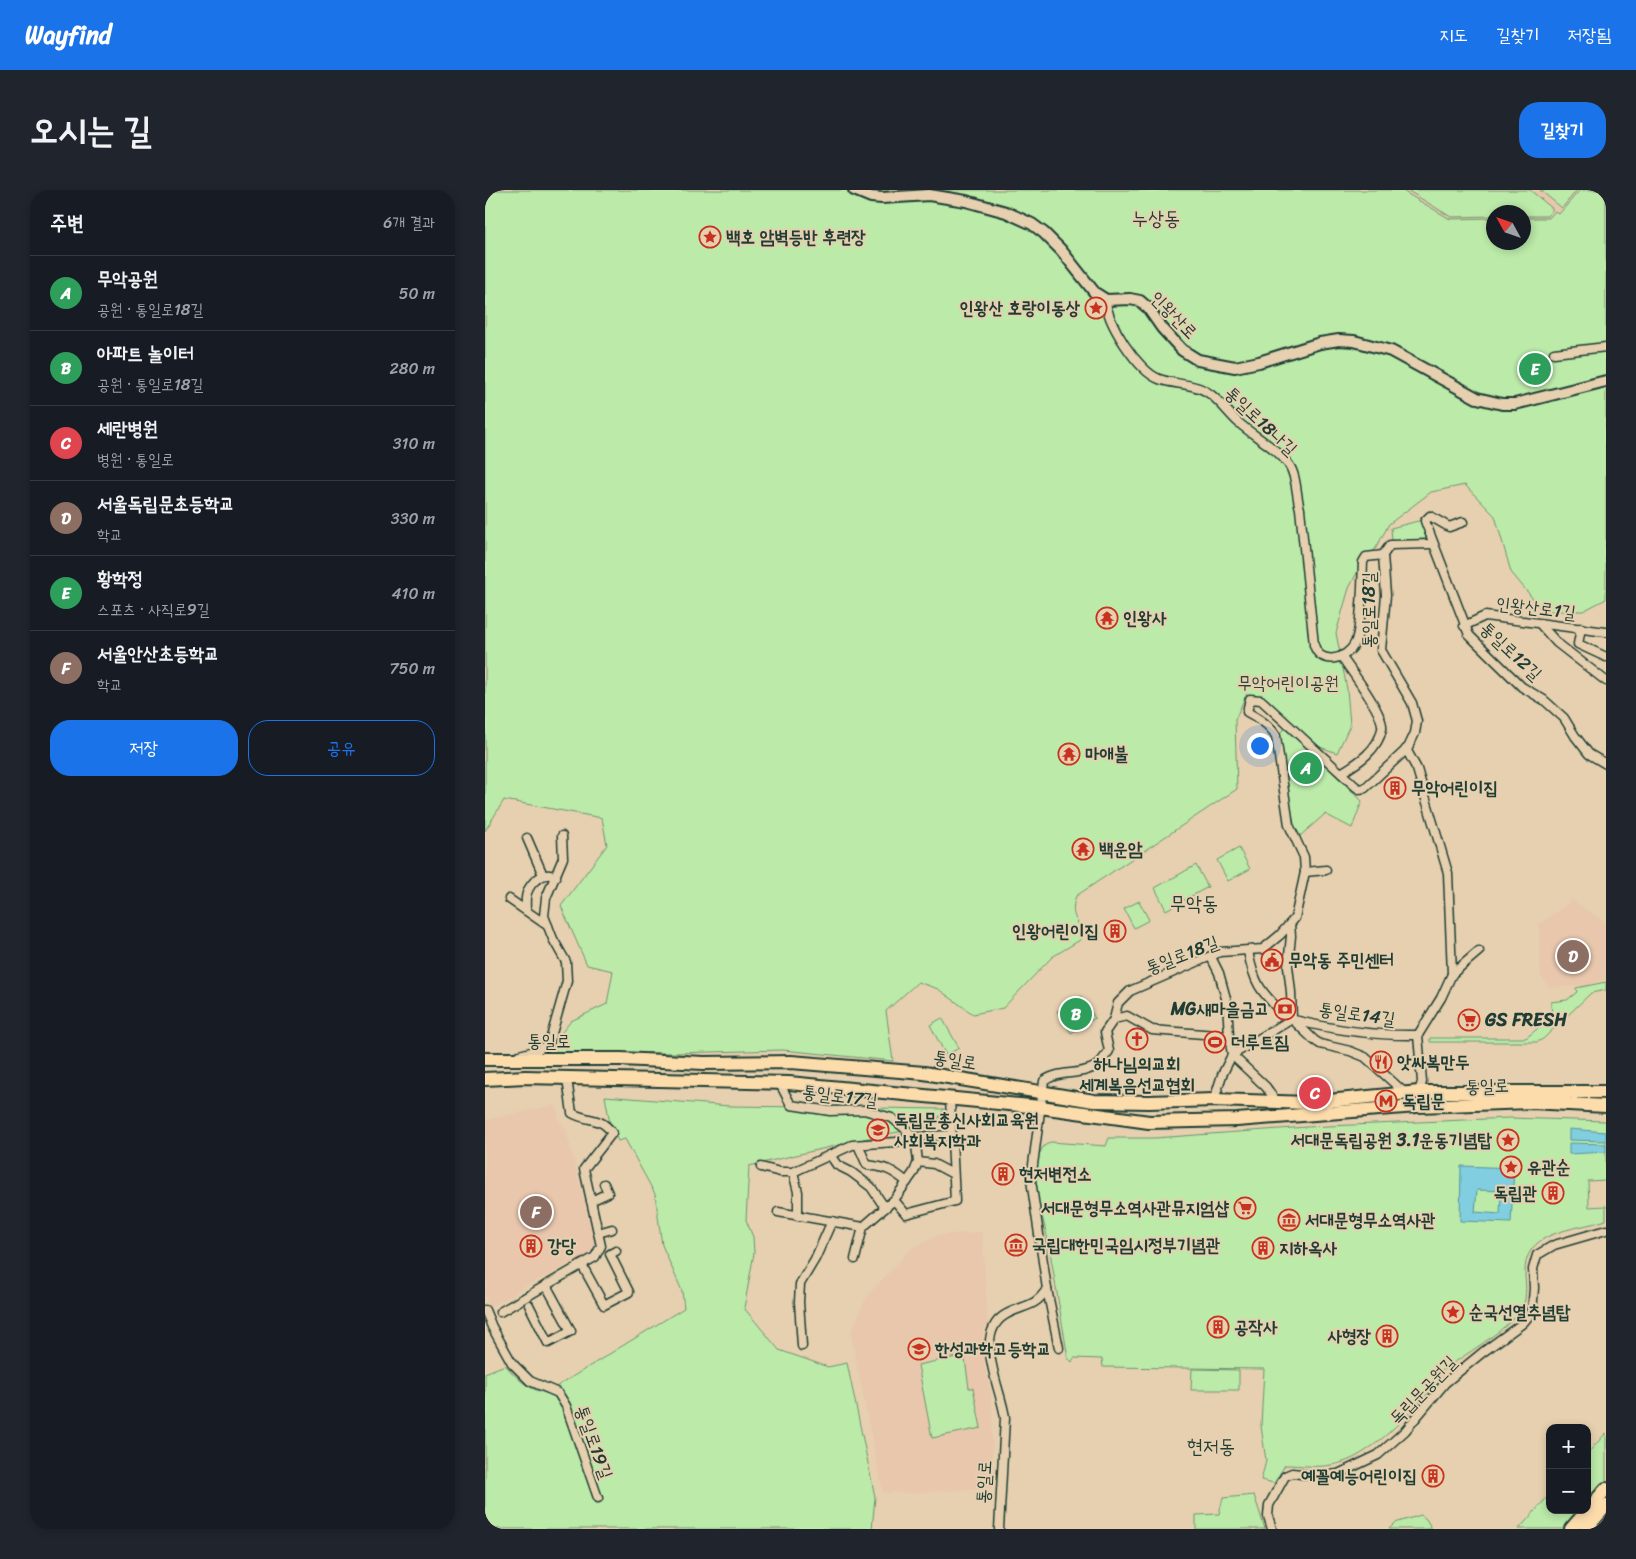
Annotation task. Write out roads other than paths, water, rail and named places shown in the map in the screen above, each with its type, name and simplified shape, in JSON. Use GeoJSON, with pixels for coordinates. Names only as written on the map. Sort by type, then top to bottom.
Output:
{"type":"FeatureCollection","features":[{"type":"Feature","properties":{"kind":"main road","name":"통일로"},"geometry":{"type":"LineString","coordinates":[[485,1058],[621,1059],[704,1063],[791,1062],[924,1073],[1094,1101],[1174,1103],[1214,1100],[1308,1103],[1419,1092],[1606,1092]]}},
{"type":"Feature","properties":{"kind":"main road","name":"통일로"},"geometry":{"type":"LineString","coordinates":[[485,1079],[525,1077],[779,1082],[1040,1106],[1149,1122],[1237,1120],[1427,1106],[1531,1102],[1606,1106]]}},
{"type":"Feature","properties":{"kind":"main road"},"geometry":{"type":"LineString","coordinates":[[1571,1529],[1606,1489]]}},
{"type":"Feature","properties":{"kind":"main road"},"geometry":{"type":"LineString","coordinates":[[1586,1529],[1606,1506]]}},
{"type":"Feature","properties":{"kind":"street"},"geometry":{"type":"LineString","coordinates":[[854,190],[871,197],[882,198],[929,195],[966,201],[1006,212],[1044,233],[1061,250],[1095,293],[1106,300]]}},
{"type":"Feature","properties":{"kind":"street","name":"인왕산로"},"geometry":{"type":"LineString","coordinates":[[1106,300],[1131,298],[1140,301],[1148,308],[1162,328],[1182,350],[1198,360],[1235,367],[1259,362],[1320,343],[1339,340],[1371,345],[1391,351],[1477,398],[1501,404],[1523,402],[1606,381]]}},
{"type":"Feature","properties":{"kind":"street","name":"통일로18나길"},"geometry":{"type":"LineString","coordinates":[[1106,300],[1110,317],[1121,340],[1147,373],[1159,379],[1209,393],[1238,422],[1289,465],[1295,480],[1295,493],[1300,509],[1314,645],[1316,652],[1321,657],[1335,659],[1341,656]]}},
{"type":"Feature","properties":{"kind":"street"},"geometry":{"type":"LineString","coordinates":[[1554,353],[1606,347]]}},
{"type":"Feature","properties":{"kind":"street","name":"통일로12길"},"geometry":{"type":"LineString","coordinates":[[1463,522],[1449,527],[1430,516],[1425,521],[1469,635],[1522,687],[1544,700],[1563,718],[1589,754],[1606,764]]}},
{"type":"Feature","properties":{"kind":"street","name":"통일로18길"},"geometry":{"type":"LineString","coordinates":[[1042,1091],[1044,1081],[1050,1076],[1077,1072],[1096,1066],[1109,1051],[1105,1032],[1114,1019],[1119,1003],[1130,991],[1220,952],[1263,948],[1281,934],[1295,918],[1305,872],[1304,857],[1289,825],[1276,736],[1273,731],[1247,712],[1250,699],[1261,700],[1359,789],[1365,788],[1412,743],[1417,721],[1412,703],[1381,650],[1386,594],[1383,555],[1389,545],[1433,544]]}},
{"type":"Feature","properties":{"kind":"street"},"geometry":{"type":"LineString","coordinates":[[1341,773],[1356,764],[1370,752],[1383,728],[1372,701],[1341,656],[1352,649],[1357,635],[1363,562],[1366,557],[1383,555]]}},
{"type":"Feature","properties":{"kind":"street","name":"인왕산로1길"},"geometry":{"type":"LineString","coordinates":[[1464,626],[1485,616],[1606,632]]}},
{"type":"Feature","properties":{"kind":"street"},"geometry":{"type":"LineString","coordinates":[[1540,624],[1557,642],[1606,681]]}},
{"type":"Feature","properties":{"kind":"street"},"geometry":{"type":"LineString","coordinates":[[1581,628],[1578,644],[1606,658]]}},
{"type":"Feature","properties":{"kind":"street"},"geometry":{"type":"LineString","coordinates":[[1406,749],[1417,768],[1448,873],[1452,974]]}},
{"type":"Feature","properties":{"kind":"street"},"geometry":{"type":"LineString","coordinates":[[485,1058],[513,1056],[535,1051],[549,1044],[567,981],[566,962],[544,916],[546,898],[563,858],[562,836]]}},
{"type":"Feature","properties":{"kind":"street"},"geometry":{"type":"LineString","coordinates":[[527,838],[543,875]]}},
{"type":"Feature","properties":{"kind":"street"},"geometry":{"type":"LineString","coordinates":[[1305,872],[1326,870]]}},
{"type":"Feature","properties":{"kind":"street"},"geometry":{"type":"LineString","coordinates":[[526,910],[527,893],[543,875],[551,874],[556,877]]}},
{"type":"Feature","properties":{"kind":"street"},"geometry":{"type":"LineString","coordinates":[[509,899],[548,926]]}},
{"type":"Feature","properties":{"kind":"street","name":"통일로14길"},"geometry":{"type":"LineString","coordinates":[[1290,924],[1288,966],[1291,992],[1291,1019]]}},
{"type":"Feature","properties":{"kind":"street","name":"통일로14길"},"geometry":{"type":"LineString","coordinates":[[1248,950],[1257,984],[1264,994],[1313,1040],[1320,1044],[1350,1051],[1365,1057],[1405,1093]]}},
{"type":"Feature","properties":{"kind":"street"},"geometry":{"type":"LineString","coordinates":[[1419,1092],[1422,1082],[1418,1035],[1441,998],[1452,974],[1479,951]]}},
{"type":"Feature","properties":{"kind":"street"},"geometry":{"type":"LineString","coordinates":[[1211,957],[1219,973],[1227,1002],[1232,1056],[1266,1087],[1276,1101]]}},
{"type":"Feature","properties":{"kind":"street"},"geometry":{"type":"LineString","coordinates":[[1114,1019],[1127,1016],[1152,1030],[1229,1036]]}},
{"type":"Feature","properties":{"kind":"street"},"geometry":{"type":"LineString","coordinates":[[1214,1100],[1222,1075],[1232,1056],[1291,1019]]}},
{"type":"Feature","properties":{"kind":"street","name":"통일로14길"},"geometry":{"type":"LineString","coordinates":[[1291,1019],[1320,1026],[1366,1033],[1394,1036],[1418,1035]]}},
{"type":"Feature","properties":{"kind":"street"},"geometry":{"type":"LineString","coordinates":[[500,1312],[595,1257],[601,1246],[583,1169],[612,1133],[599,1120],[582,1118],[572,1113],[567,1079]]}},
{"type":"Feature","properties":{"kind":"street","name":"통일로17길"},"geometry":{"type":"LineString","coordinates":[[779,1082],[791,1105],[830,1111],[864,1110],[892,1118],[909,1132],[917,1144],[918,1162]]}},
{"type":"Feature","properties":{"kind":"street"},"geometry":{"type":"LineString","coordinates":[[1042,1091],[1031,1180],[1047,1289],[1059,1348]]}},
{"type":"Feature","properties":{"kind":"street"},"geometry":{"type":"LineString","coordinates":[[894,1200],[906,1214],[955,1201],[950,1098]]}},
{"type":"Feature","properties":{"kind":"street"},"geometry":{"type":"LineString","coordinates":[[761,1167],[780,1172],[793,1172],[852,1145],[951,1135]]}},
{"type":"Feature","properties":{"kind":"street"},"geometry":{"type":"LineString","coordinates":[[859,1145],[867,1165],[893,1171],[907,1182]]}},
{"type":"Feature","properties":{"kind":"street"},"geometry":{"type":"LineString","coordinates":[[830,1156],[837,1165],[851,1172],[871,1187],[885,1208]]}},
{"type":"Feature","properties":{"kind":"street"},"geometry":{"type":"LineString","coordinates":[[855,1259],[863,1227],[894,1200],[914,1172],[918,1162],[935,1164],[953,1174]]}},
{"type":"Feature","properties":{"kind":"street"},"geometry":{"type":"LineString","coordinates":[[793,1172],[798,1192],[798,1216]]}},
{"type":"Feature","properties":{"kind":"street"},"geometry":{"type":"LineString","coordinates":[[591,1201],[608,1193],[604,1184]]}},
{"type":"Feature","properties":{"kind":"street"},"geometry":{"type":"LineString","coordinates":[[778,1212],[863,1227]]}},
{"type":"Feature","properties":{"kind":"street"},"geometry":{"type":"LineString","coordinates":[[802,1346],[799,1302],[800,1284],[815,1259],[832,1221]]}},
{"type":"Feature","properties":{"kind":"street"},"geometry":{"type":"LineString","coordinates":[[598,1233],[611,1228]]}},
{"type":"Feature","properties":{"kind":"street","name":"독립문공원길"},"geometry":{"type":"LineString","coordinates":[[1272,1529],[1268,1516],[1269,1505],[1285,1476],[1292,1473],[1320,1476],[1338,1474],[1378,1455],[1405,1431],[1445,1383],[1523,1323],[1531,1312],[1534,1288],[1533,1269],[1537,1255],[1554,1244],[1606,1230]]}},
{"type":"Feature","properties":{"kind":"street"},"geometry":{"type":"LineString","coordinates":[[582,1265],[603,1306],[629,1292],[610,1254],[616,1251]]}},
{"type":"Feature","properties":{"kind":"street"},"geometry":{"type":"LineString","coordinates":[[529,1305],[549,1343],[571,1331],[546,1285]]}},
{"type":"Feature","properties":{"kind":"street","name":"통일로"},"geometry":{"type":"LineString","coordinates":[[999,1529],[1005,1418],[991,1363],[990,1336],[1004,1316],[1036,1303],[1047,1289]]}},
{"type":"Feature","properties":{"kind":"street","name":"통일로19길"},"geometry":{"type":"LineString","coordinates":[[485,1310],[513,1363],[531,1381],[558,1393],[566,1406],[598,1498]]}},
{"type":"Feature","properties":{"kind":"water"},"geometry":{"type":"Polygon","coordinates":[[[1569,1129],[1606,1132],[1606,1141],[1569,1140],[1569,1129]]]}},
{"type":"Feature","properties":{"kind":"water"},"geometry":{"type":"Polygon","coordinates":[[[1569,1143],[1606,1144],[1606,1152],[1569,1154],[1569,1143]]]}},
{"type":"Feature","properties":{"kind":"water"},"geometry":{"type":"Polygon","coordinates":[[[1461,1166],[1514,1168],[1511,1223],[1460,1221],[1461,1166]],[[1477,1190],[1475,1212],[1500,1214],[1501,1191],[1477,1190]]]}},
{"type":"Feature","properties":{"kind":"place","name":"백호 암벽등반 후련장"},"geometry":{"type":"Point","coordinates":[710,237]}},
{"type":"Feature","properties":{"kind":"place","name":"인왕산 호랑이동상"},"geometry":{"type":"Point","coordinates":[1096,308]}},
{"type":"Feature","properties":{"kind":"place","name":"황학정"},"geometry":{"type":"Point","coordinates":[1535,369]}},
{"type":"Feature","properties":{"kind":"place","name":"인왕사"},"geometry":{"type":"Point","coordinates":[1107,618]}},
{"type":"Feature","properties":{"kind":"place","name":"마애불"},"geometry":{"type":"Point","coordinates":[1069,754]}},
{"type":"Feature","properties":{"kind":"place","name":"무악공원"},"geometry":{"type":"Point","coordinates":[1306,768]}},
{"type":"Feature","properties":{"kind":"place","name":"무악어린이집"},"geometry":{"type":"Point","coordinates":[1395,788]}},
{"type":"Feature","properties":{"kind":"place","name":"백운암"},"geometry":{"type":"Point","coordinates":[1083,849]}},
{"type":"Feature","properties":{"kind":"place","name":"인왕어린이집"},"geometry":{"type":"Point","coordinates":[1115,931]}},
{"type":"Feature","properties":{"kind":"place","name":"서울독립문초등학교"},"geometry":{"type":"Point","coordinates":[1573,956]}},
{"type":"Feature","properties":{"kind":"place","name":"무악동 주민센터"},"geometry":{"type":"Point","coordinates":[1272,960]}},
{"type":"Feature","properties":{"kind":"place","name":"MG새마을금고"},"geometry":{"type":"Point","coordinates":[1285,1009]}},
{"type":"Feature","properties":{"kind":"place","name":"아파트 놀이터"},"geometry":{"type":"Point","coordinates":[1076,1014]}},
{"type":"Feature","properties":{"kind":"place","name":"GS FRESH"},"geometry":{"type":"Point","coordinates":[1469,1020]}},
{"type":"Feature","properties":{"kind":"place","name":"하나님의교회 세계복음선교협회"},"geometry":{"type":"Point","coordinates":[1137,1039]}},
{"type":"Feature","properties":{"kind":"place","name":"더루트짐"},"geometry":{"type":"Point","coordinates":[1215,1042]}},
{"type":"Feature","properties":{"kind":"place","name":"앗싸복만두"},"geometry":{"type":"Point","coordinates":[1381,1062]}},
{"type":"Feature","properties":{"kind":"place","name":"세란병원"},"geometry":{"type":"Point","coordinates":[1315,1093]}},
{"type":"Feature","properties":{"kind":"place","name":"독립문"},"geometry":{"type":"Point","coordinates":[1386,1101]}},
{"type":"Feature","properties":{"kind":"place","name":"독립문총신사회교육원 사회복지학과"},"geometry":{"type":"Point","coordinates":[878,1130]}},
{"type":"Feature","properties":{"kind":"place","name":"서대문독립공원 3.1운동기념탑"},"geometry":{"type":"Point","coordinates":[1508,1140]}},
{"type":"Feature","properties":{"kind":"place","name":"유관순"},"geometry":{"type":"Point","coordinates":[1511,1167]}},
{"type":"Feature","properties":{"kind":"place","name":"현저변전소"},"geometry":{"type":"Point","coordinates":[1003,1174]}},
{"type":"Feature","properties":{"kind":"place","name":"독립관"},"geometry":{"type":"Point","coordinates":[1553,1193]}},
{"type":"Feature","properties":{"kind":"place","name":"서대문형무소역사관뮤지엄샵"},"geometry":{"type":"Point","coordinates":[1245,1208]}},
{"type":"Feature","properties":{"kind":"place","name":"서울안산초등학교"},"geometry":{"type":"Point","coordinates":[536,1212]}},
{"type":"Feature","properties":{"kind":"place","name":"서대문형무소역사관"},"geometry":{"type":"Point","coordinates":[1289,1220]}},
{"type":"Feature","properties":{"kind":"place","name":"국립대한민국임시정부기념관"},"geometry":{"type":"Point","coordinates":[1016,1245]}},
{"type":"Feature","properties":{"kind":"place","name":"강당"},"geometry":{"type":"Point","coordinates":[531,1246]}},
{"type":"Feature","properties":{"kind":"place","name":"지하옥사"},"geometry":{"type":"Point","coordinates":[1263,1248]}},
{"type":"Feature","properties":{"kind":"place","name":"순국선열추념탑"},"geometry":{"type":"Point","coordinates":[1453,1312]}},
{"type":"Feature","properties":{"kind":"place","name":"공작사"},"geometry":{"type":"Point","coordinates":[1218,1327]}},
{"type":"Feature","properties":{"kind":"place","name":"사형장"},"geometry":{"type":"Point","coordinates":[1387,1336]}},
{"type":"Feature","properties":{"kind":"place","name":"한성과학고등학교"},"geometry":{"type":"Point","coordinates":[919,1349]}},
{"type":"Feature","properties":{"kind":"place","name":"예꼴예능어린이집"},"geometry":{"type":"Point","coordinates":[1433,1476]}},
{"type":"Feature","properties":{"kind":"district","name":"누상동"},"geometry":{"type":"Point","coordinates":[1156,218]}},
{"type":"Feature","properties":{"kind":"district","name":"무악동"},"geometry":{"type":"Point","coordinates":[1194,903]}},
{"type":"Feature","properties":{"kind":"district","name":"현저동"},"geometry":{"type":"Point","coordinates":[1211,1446]}},
{"type":"Feature","properties":{"kind":"park label","name":"무악어린이공원"},"geometry":{"type":"Point","coordinates":[1288,683]}}]}
